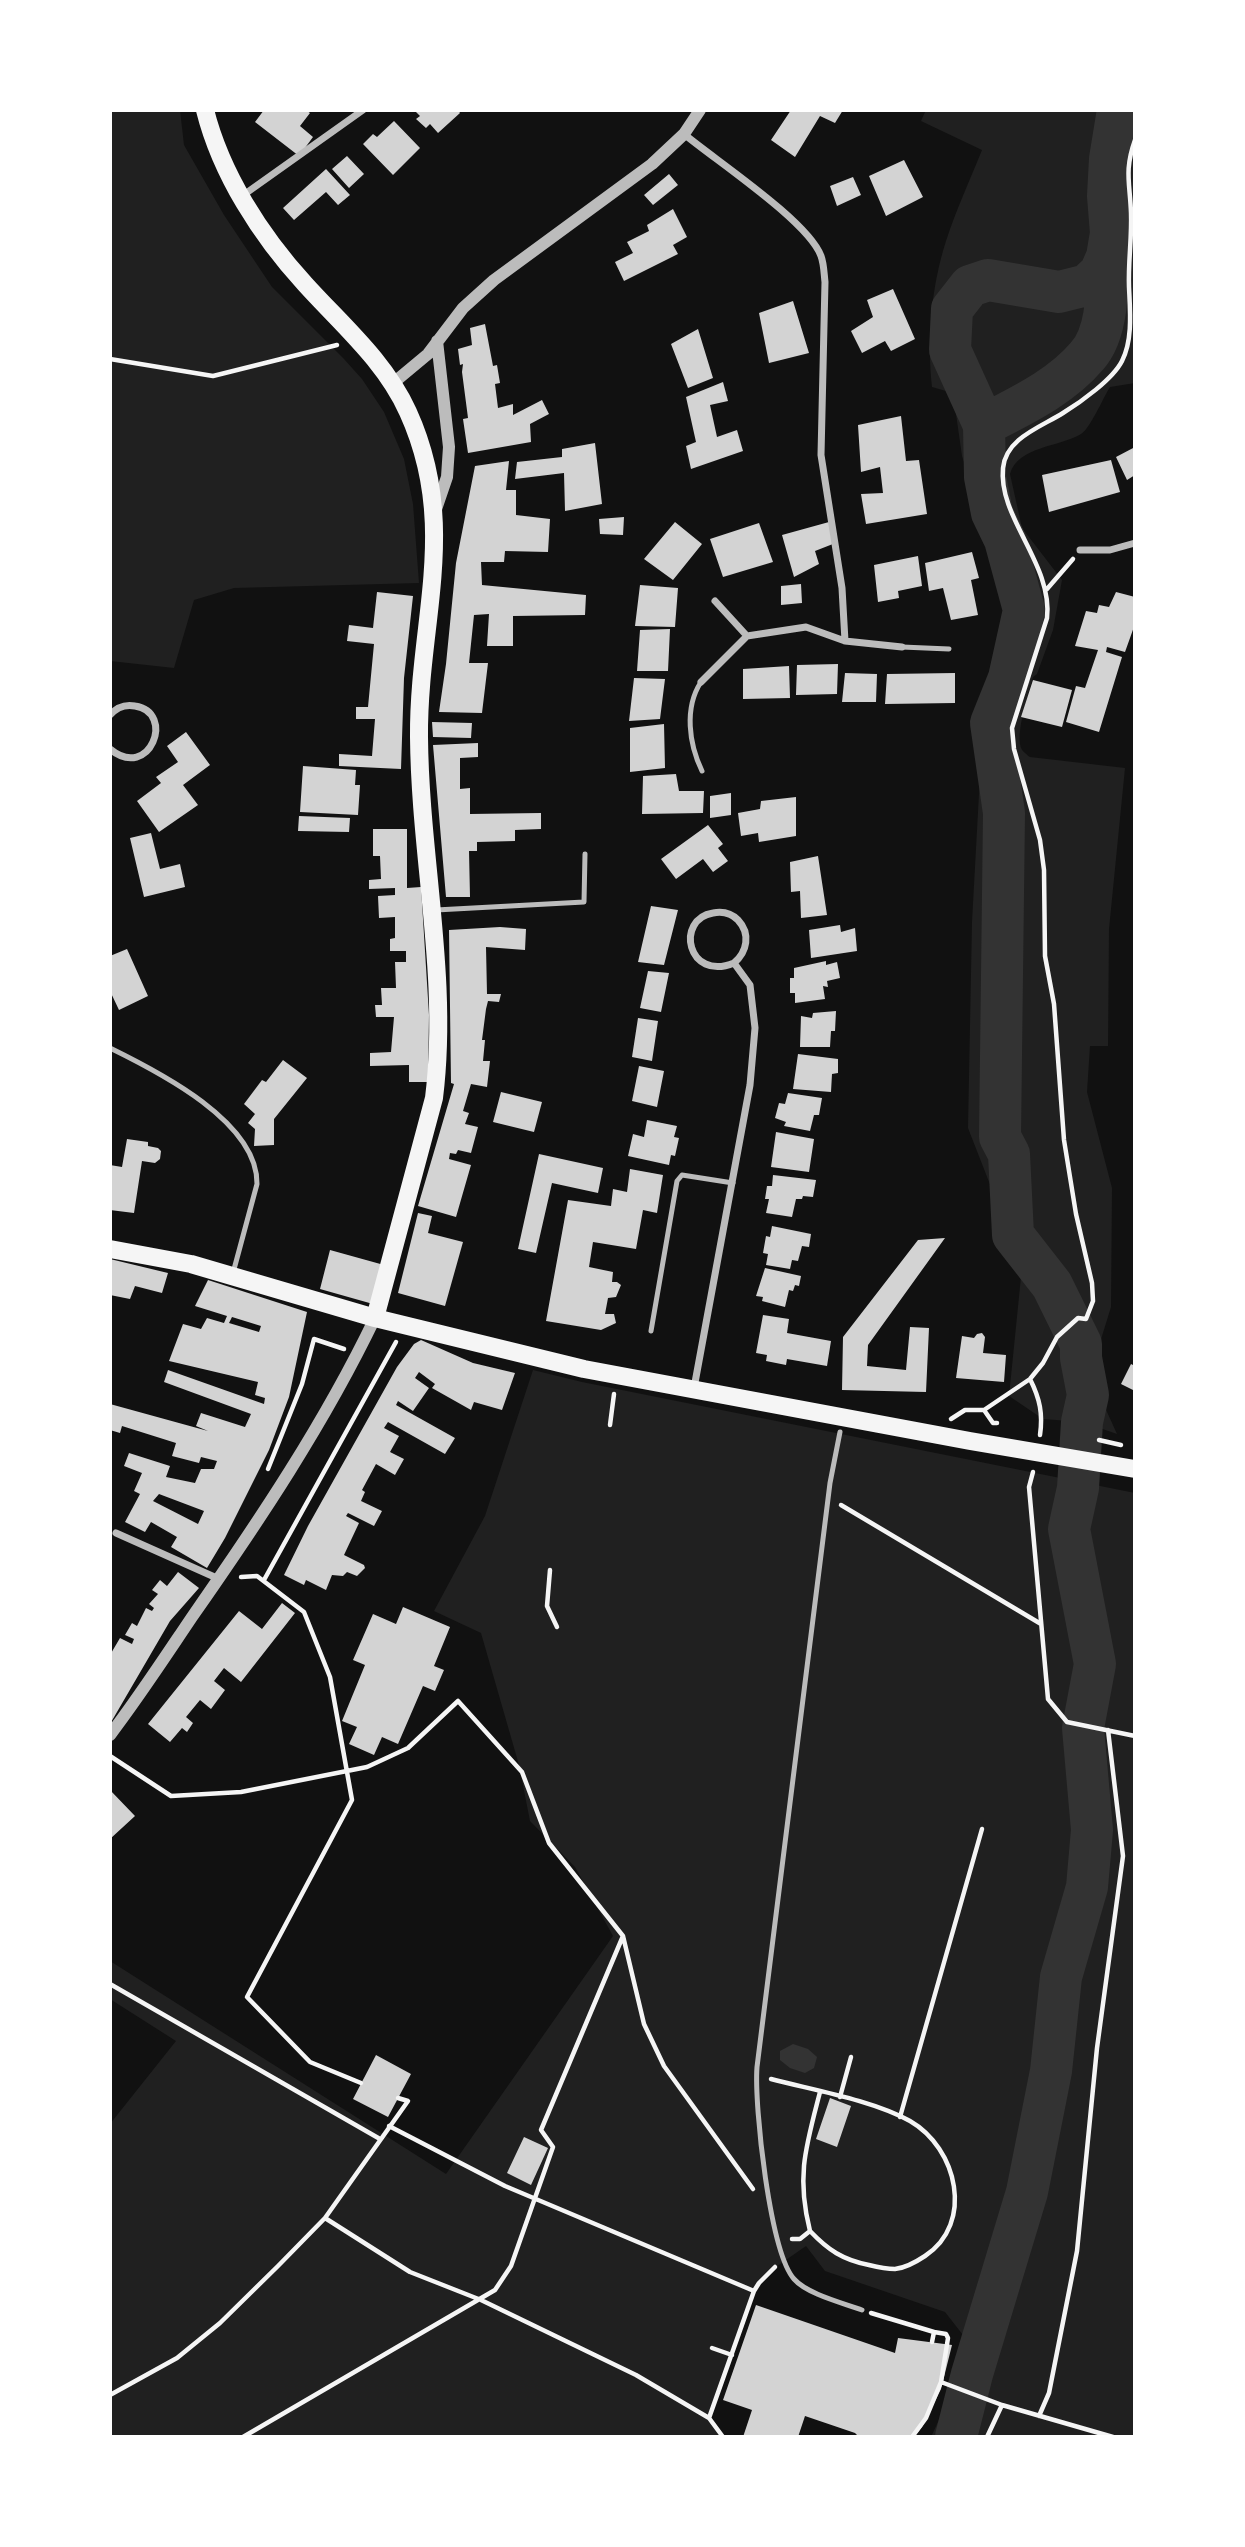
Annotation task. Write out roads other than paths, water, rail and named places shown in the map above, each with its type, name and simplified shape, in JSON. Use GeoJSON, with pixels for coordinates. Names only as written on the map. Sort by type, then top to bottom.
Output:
{"type":"FeatureCollection","features":[{"type":"Feature","properties":{"kind":"main road"},"geometry":{"type":"LineString","coordinates":[[205,110],[216,144],[242,196],[291,268],[358,340],[392,384],[408,412],[428,471],[435,513],[434,569],[419,737],[433,911],[439,1045],[434,1098],[375,1318]]}},
{"type":"Feature","properties":{"kind":"main road"},"geometry":{"type":"LineString","coordinates":[[110,1249],[191,1264],[375,1318],[584,1368],[1127,1468]]}},
{"type":"Feature","properties":{"kind":"street"},"geometry":{"type":"LineString","coordinates":[[242,196],[363,110]]}},
{"type":"Feature","properties":{"kind":"street"},"geometry":{"type":"LineString","coordinates":[[392,384],[428,354],[463,308],[494,281],[643,171],[684,134],[700,110]]}},
{"type":"Feature","properties":{"kind":"street"},"geometry":{"type":"LineString","coordinates":[[684,134],[740,176],[802,229],[821,254],[825,282],[821,455],[842,588],[845,642]]}},
{"type":"Feature","properties":{"kind":"street"},"geometry":{"type":"LineString","coordinates":[[435,513],[447,477],[449,447],[436,341]]}},
{"type":"Feature","properties":{"kind":"street"},"geometry":{"type":"LineString","coordinates":[[1080,550],[1111,550],[1135,543]]}},
{"type":"Feature","properties":{"kind":"street"},"geometry":{"type":"LineString","coordinates":[[715,601],[747,636]]}},
{"type":"Feature","properties":{"kind":"street"},"geometry":{"type":"LineString","coordinates":[[701,682],[747,636],[806,627],[845,642],[902,647]]}},
{"type":"Feature","properties":{"kind":"street"},"geometry":{"type":"LineString","coordinates":[[110,715],[121,707],[141,707],[149,712],[156,729],[155,740],[144,754],[127,757],[110,749]]}},
{"type":"Feature","properties":{"kind":"street"},"geometry":{"type":"LineString","coordinates":[[725,912],[736,917],[743,926],[747,937],[746,948],[734,963],[713,968],[705,965],[693,951],[691,934],[700,919],[707,914],[725,912]]}},
{"type":"Feature","properties":{"kind":"street"},"geometry":{"type":"LineString","coordinates":[[694,1388],[750,1085],[755,1028],[750,985],[734,963]]}},
{"type":"Feature","properties":{"kind":"street"},"geometry":{"type":"LineString","coordinates":[[110,1735],[149,1684],[281,1486],[344,1382],[375,1318]]}},
{"type":"Feature","properties":{"kind":"street"},"geometry":{"type":"LineString","coordinates":[[116,1533],[220,1580]]}},
{"type":"Feature","properties":{"kind":"lane"},"geometry":{"type":"LineString","coordinates":[[902,647],[949,649]]}},
{"type":"Feature","properties":{"kind":"lane"},"geometry":{"type":"LineString","coordinates":[[701,682],[693,698],[690,736],[702,771]]}},
{"type":"Feature","properties":{"kind":"lane"},"geometry":{"type":"LineString","coordinates":[[433,911],[584,902],[585,854]]}},
{"type":"Feature","properties":{"kind":"lane"},"geometry":{"type":"LineString","coordinates":[[110,1048],[181,1086],[207,1105],[252,1155],[257,1170],[255,1196],[232,1276]]}},
{"type":"Feature","properties":{"kind":"lane"},"geometry":{"type":"LineString","coordinates":[[651,1331],[677,1181],[682,1175],[733,1183]]}},
{"type":"Feature","properties":{"kind":"lane"},"geometry":{"type":"LineString","coordinates":[[840,1432],[828,1498],[756,2076],[758,2126],[783,2261],[797,2282],[862,2311]]}},
{"type":"Feature","properties":{"kind":"waterway"},"geometry":{"type":"LineString","coordinates":[[956,2437],[972,2374],[1027,2192],[1051,2071],[1061,1977],[1087,1887],[1092,1830],[1083,1728],[1095,1664],[1069,1529],[1078,1488],[1082,1422],[1088,1395],[1081,1344],[1052,1285],[1013,1235],[1009,1154],[1000,1137],[1004,813],[991,723],[1009,678],[1024,610],[1005,540],[992,513],[985,477],[984,425],[950,350],[952,309],[970,286],[988,280],[1059,292],[1087,285],[1100,273],[1107,257],[1111,233],[1108,196],[1110,159],[1118,110]]}},
{"type":"Feature","properties":{"kind":"waterway"},"geometry":{"type":"LineString","coordinates":[[984,425],[1052,387],[1087,356],[1103,322],[1107,295],[1107,257]]}}]}
